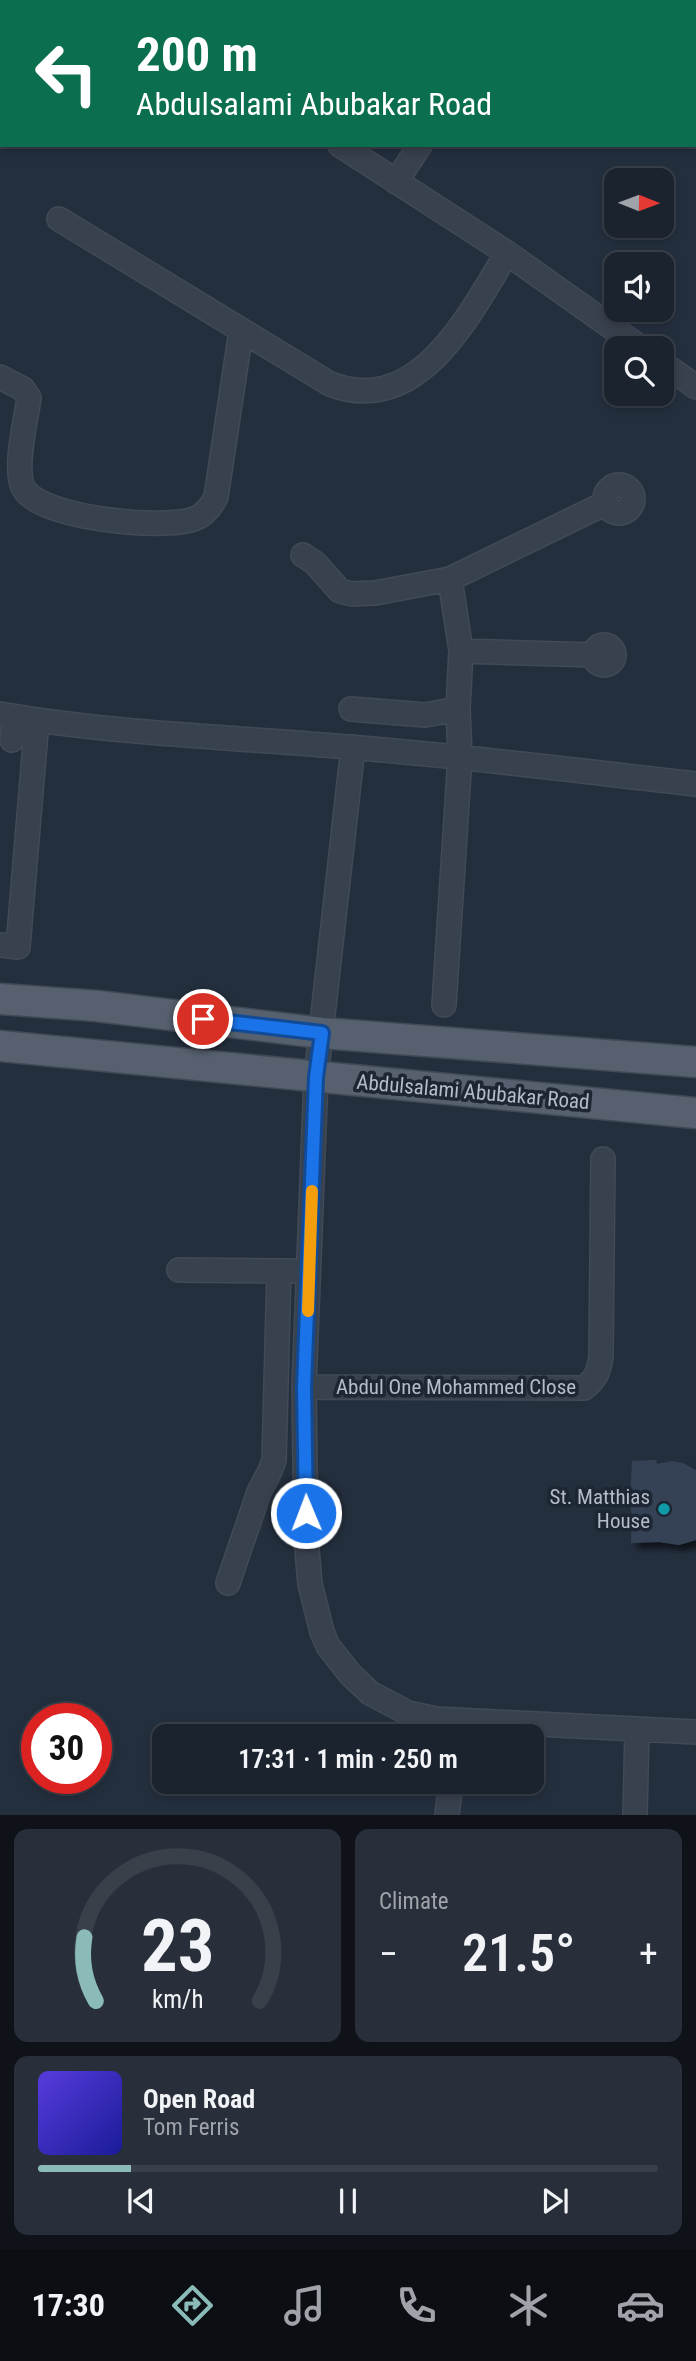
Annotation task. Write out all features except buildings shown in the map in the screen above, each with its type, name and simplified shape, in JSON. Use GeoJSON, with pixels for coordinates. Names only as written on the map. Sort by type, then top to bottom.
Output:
{"type":"FeatureCollection","features":[{"type":"Feature","properties":{"kind":"main road"},"geometry":{"type":"LineString","coordinates":[[0,999],[97,1006],[322,1033],[696,1062]]}},
{"type":"Feature","properties":{"kind":"main road","name":"Abdulsalami Abubakar Road"},"geometry":{"type":"LineString","coordinates":[[0,1046],[696,1113]]}},
{"type":"Feature","properties":{"kind":"street"},"geometry":{"type":"LineString","coordinates":[[343,147],[507,253],[624,336]]}},
{"type":"Feature","properties":{"kind":"street"},"geometry":{"type":"LineString","coordinates":[[396,182],[419,147]]}},
{"type":"Feature","properties":{"kind":"street"},"geometry":{"type":"LineString","coordinates":[[59,219],[330,384],[349,391],[380,391],[426,366],[453,339],[507,253]]}},
{"type":"Feature","properties":{"kind":"street"},"geometry":{"type":"LineString","coordinates":[[0,377],[23,389],[29,398],[20,467],[23,487],[32,498],[50,508],[113,522],[182,522],[204,514],[216,496],[241,331]]}},
{"type":"Feature","properties":{"kind":"street"},"geometry":{"type":"LineString","coordinates":[[674,371],[696,387]]}},
{"type":"Feature","properties":{"kind":"street"},"geometry":{"type":"LineString","coordinates":[[303,555],[315,563],[340,591],[352,594],[375,593],[450,579],[606,503]]}},
{"type":"Feature","properties":{"kind":"street"},"geometry":{"type":"LineString","coordinates":[[444,1004],[460,757],[458,709],[461,651],[450,579]]}},
{"type":"Feature","properties":{"kind":"street"},"geometry":{"type":"LineString","coordinates":[[461,651],[595,655]]}},
{"type":"Feature","properties":{"kind":"street"},"geometry":{"type":"LineString","coordinates":[[351,709],[425,715],[458,709]]}},
{"type":"Feature","properties":{"kind":"street"},"geometry":{"type":"LineString","coordinates":[[17,717],[460,757],[696,785]]}},
{"type":"Feature","properties":{"kind":"street"},"geometry":{"type":"LineString","coordinates":[[12,740],[17,717]]}},
{"type":"Feature","properties":{"kind":"street"},"geometry":{"type":"LineString","coordinates":[[0,945],[18,947],[17,717]]}},
{"type":"Feature","properties":{"kind":"street"},"geometry":{"type":"LineString","coordinates":[[353,747],[316,1077],[304,1387],[306,1538],[310,1584],[328,1646],[350,1674],[370,1693],[408,1713],[448,1724]]}},
{"type":"Feature","properties":{"kind":"street","name":"Abdul One Mohammed Close"},"geometry":{"type":"LineString","coordinates":[[304,1387],[584,1388],[592,1382],[599,1371],[601,1357],[603,1160]]}},
{"type":"Feature","properties":{"kind":"street"},"geometry":{"type":"LineString","coordinates":[[179,1270],[309,1272]]}},
{"type":"Feature","properties":{"kind":"street"},"geometry":{"type":"LineString","coordinates":[[228,1583],[259,1492],[274,1460],[279,1271]]}},
{"type":"Feature","properties":{"kind":"street"},"geometry":{"type":"LineString","coordinates":[[544,1729],[696,1732]]}},
{"type":"Feature","properties":{"kind":"street"},"geometry":{"type":"LineString","coordinates":[[635,1815],[637,1730]]}},
{"type":"Feature","properties":{"kind":"street"},"geometry":{"type":"LineString","coordinates":[[447,1815],[450,1794]]}},
{"type":"Feature","properties":{"kind":"slow traffic"},"geometry":{"type":"LineString","coordinates":[[308,1311],[312,1191]]}},
{"type":"Feature","properties":{"kind":"place","name":"St. Matthias House"},"geometry":{"type":"Point","coordinates":[664,1509]}},
{"type":"Feature","properties":{"kind":"route"},"geometry":{"type":"LineString","coordinates":[[203,1019],[322,1033],[316,1077],[304,1387],[306,1513]]}}]}
